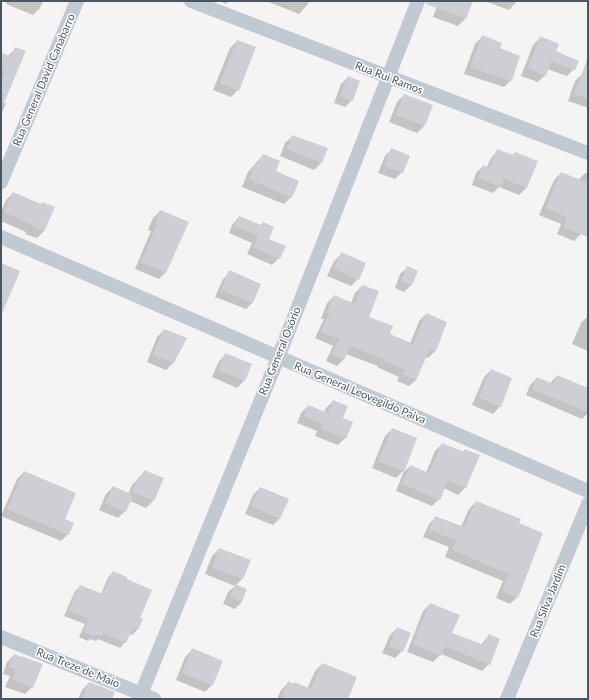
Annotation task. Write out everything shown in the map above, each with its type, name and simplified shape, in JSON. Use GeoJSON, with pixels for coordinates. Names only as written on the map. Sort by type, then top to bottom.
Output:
{"type":"FeatureCollection","features":[{"type":"Feature","properties":{"kind":"street","name":"Rua General David Canabarro"},"geometry":{"type":"LineString","coordinates":[[1,182],[77,1]]}},
{"type":"Feature","properties":{"kind":"street","name":"Rua Rui Ramos"},"geometry":{"type":"LineString","coordinates":[[191,1],[588,153]]}},
{"type":"Feature","properties":{"kind":"street","name":"Rua General Osório"},"geometry":{"type":"LineString","coordinates":[[145,697],[418,1]]}},
{"type":"Feature","properties":{"kind":"street","name":"Rua General Leovegildo Paiva"},"geometry":{"type":"LineString","coordinates":[[1,237],[588,491]]}},
{"type":"Feature","properties":{"kind":"street","name":"Rua Silva Jardim"},"geometry":{"type":"LineString","coordinates":[[508,699],[588,504]]}},
{"type":"Feature","properties":{"kind":"street","name":"Rua Treze de Maio"},"geometry":{"type":"LineString","coordinates":[[1,637],[145,697]]}},
{"type":"Feature","properties":{"kind":"building"},"geometry":{"type":"Polygon","coordinates":[[[426,1],[473,1],[466,19],[426,4],[426,1]]]}},
{"type":"Feature","properties":{"kind":"building"},"geometry":{"type":"Polygon","coordinates":[[[482,35],[502,43],[500,48],[520,56],[512,81],[470,67],[482,35]]]}},
{"type":"Feature","properties":{"kind":"building"},"geometry":{"type":"Polygon","coordinates":[[[540,36],[559,44],[556,51],[579,61],[575,70],[551,61],[546,76],[528,68],[540,36]]]}},
{"type":"Feature","properties":{"kind":"building"},"geometry":{"type":"Polygon","coordinates":[[[237,40],[256,47],[239,91],[220,83],[237,40]]]}},
{"type":"Feature","properties":{"kind":"building"},"geometry":{"type":"Polygon","coordinates":[[[15,47],[26,51],[1,110],[1,81],[5,71],[1,69],[1,52],[11,57],[15,47]]]}},
{"type":"Feature","properties":{"kind":"building"},"geometry":{"type":"Polygon","coordinates":[[[588,60],[588,99],[574,94],[588,60]]]}},
{"type":"Feature","properties":{"kind":"building"},"geometry":{"type":"Polygon","coordinates":[[[348,76],[360,81],[353,101],[340,96],[348,76]]]}},
{"type":"Feature","properties":{"kind":"building"},"geometry":{"type":"Polygon","coordinates":[[[404,94],[433,105],[425,126],[396,115],[404,94]]]}},
{"type":"Feature","properties":{"kind":"building"},"geometry":{"type":"Polygon","coordinates":[[[292,135],[328,148],[322,163],[287,149],[292,135]]]}},
{"type":"Feature","properties":{"kind":"building"},"geometry":{"type":"Polygon","coordinates":[[[391,148],[410,156],[403,173],[384,166],[391,148]]]}},
{"type":"Feature","properties":{"kind":"building"},"geometry":{"type":"Polygon","coordinates":[[[497,149],[513,155],[515,152],[538,161],[527,188],[504,179],[501,187],[478,178],[483,165],[490,168],[497,149]]]}},
{"type":"Feature","properties":{"kind":"building"},"geometry":{"type":"Polygon","coordinates":[[[263,154],[280,161],[276,171],[299,181],[292,198],[249,179],[255,164],[257,165],[263,154]]]}},
{"type":"Feature","properties":{"kind":"building"},"geometry":{"type":"Polygon","coordinates":[[[561,172],[588,183],[588,237],[563,227],[567,217],[546,208],[561,172]]]}},
{"type":"Feature","properties":{"kind":"building"},"geometry":{"type":"Polygon","coordinates":[[[13,192],[41,204],[42,202],[55,207],[44,232],[32,227],[33,225],[4,212],[13,192]]]}},
{"type":"Feature","properties":{"kind":"building"},"geometry":{"type":"Polygon","coordinates":[[[160,210],[189,222],[166,273],[141,262],[157,224],[155,223],[160,210]]]}},
{"type":"Feature","properties":{"kind":"building"},"geometry":{"type":"Polygon","coordinates":[[[239,216],[261,225],[263,222],[274,227],[269,239],[286,246],[280,259],[253,247],[258,236],[235,226],[239,216]]]}},
{"type":"Feature","properties":{"kind":"building"},"geometry":{"type":"Polygon","coordinates":[[[341,252],[366,263],[359,280],[334,269],[341,252]]]}},
{"type":"Feature","properties":{"kind":"building"},"geometry":{"type":"Polygon","coordinates":[[[1,263],[20,271],[1,316],[1,263]]]}},
{"type":"Feature","properties":{"kind":"building"},"geometry":{"type":"Polygon","coordinates":[[[407,266],[418,271],[412,285],[401,281],[407,266]]]}},
{"type":"Feature","properties":{"kind":"building"},"geometry":{"type":"Polygon","coordinates":[[[229,270],[261,284],[253,303],[221,290],[229,270]]]}},
{"type":"Feature","properties":{"kind":"building"},"geometry":{"type":"Polygon","coordinates":[[[362,285],[379,291],[369,317],[393,326],[390,334],[413,344],[426,313],[447,322],[436,351],[430,349],[416,380],[403,374],[405,370],[384,361],[384,359],[350,346],[344,360],[332,354],[339,339],[321,332],[330,312],[327,312],[334,295],[355,304],[362,285]]]}},
{"type":"Feature","properties":{"kind":"building"},"geometry":{"type":"Polygon","coordinates":[[[164,329],[187,338],[174,363],[153,355],[164,329]]]}},
{"type":"Feature","properties":{"kind":"building"},"geometry":{"type":"Polygon","coordinates":[[[225,353],[252,364],[245,381],[218,370],[225,353]]]}},
{"type":"Feature","properties":{"kind":"building"},"geometry":{"type":"Polygon","coordinates":[[[491,369],[512,378],[501,407],[479,398],[491,369]]]}},
{"type":"Feature","properties":{"kind":"building"},"geometry":{"type":"Polygon","coordinates":[[[557,375],[588,388],[588,412],[532,389],[537,377],[553,384],[557,375]]]}},
{"type":"Feature","properties":{"kind":"building"},"geometry":{"type":"Polygon","coordinates":[[[333,400],[348,406],[343,418],[353,422],[346,439],[321,429],[323,424],[304,416],[308,405],[328,413],[333,400]]]}},
{"type":"Feature","properties":{"kind":"building"},"geometry":{"type":"Polygon","coordinates":[[[392,428],[417,438],[404,472],[378,461],[392,428]]]}},
{"type":"Feature","properties":{"kind":"building"},"geometry":{"type":"Polygon","coordinates":[[[442,443],[464,452],[465,449],[480,455],[466,488],[448,480],[440,500],[402,484],[410,465],[429,473],[442,443]]]}},
{"type":"Feature","properties":{"kind":"building"},"geometry":{"type":"Polygon","coordinates":[[[144,470],[164,478],[154,501],[132,492],[139,476],[141,478],[144,470]]]}},
{"type":"Feature","properties":{"kind":"building"},"geometry":{"type":"Polygon","coordinates":[[[24,471],[76,493],[65,519],[74,523],[69,535],[7,509],[24,471]]]}},
{"type":"Feature","properties":{"kind":"building"},"geometry":{"type":"Polygon","coordinates":[[[113,486],[133,495],[126,512],[105,503],[113,486]]]}},
{"type":"Feature","properties":{"kind":"building"},"geometry":{"type":"Polygon","coordinates":[[[260,487],[289,499],[280,519],[251,506],[260,487]]]}},
{"type":"Feature","properties":{"kind":"building"},"geometry":{"type":"Polygon","coordinates":[[[476,501],[521,519],[519,523],[543,533],[518,598],[502,591],[509,574],[452,550],[456,540],[429,530],[435,516],[464,527],[476,501]]]}},
{"type":"Feature","properties":{"kind":"building"},"geometry":{"type":"Polygon","coordinates":[[[219,548],[251,560],[243,579],[212,567],[219,548]]]}},
{"type":"Feature","properties":{"kind":"building"},"geometry":{"type":"Polygon","coordinates":[[[113,571],[152,590],[140,618],[143,619],[138,630],[133,628],[126,643],[103,633],[102,636],[95,634],[94,636],[84,632],[89,619],[69,610],[80,585],[103,594],[113,571]]]}},
{"type":"Feature","properties":{"kind":"building"},"geometry":{"type":"Polygon","coordinates":[[[235,584],[247,589],[242,602],[230,597],[235,584]]]}},
{"type":"Feature","properties":{"kind":"building"},"geometry":{"type":"Polygon","coordinates":[[[430,603],[460,615],[452,633],[484,645],[489,634],[500,639],[490,665],[445,646],[441,656],[413,644],[430,603]]]}},
{"type":"Feature","properties":{"kind":"building"},"geometry":{"type":"Polygon","coordinates":[[[397,627],[411,633],[403,652],[389,646],[397,627]]]}},
{"type":"Feature","properties":{"kind":"building"},"geometry":{"type":"Polygon","coordinates":[[[192,648],[223,661],[213,685],[182,673],[192,648]]]}},
{"type":"Feature","properties":{"kind":"building"},"geometry":{"type":"Polygon","coordinates":[[[14,654],[43,664],[33,688],[12,680],[16,669],[9,667],[14,654]]]}},
{"type":"Feature","properties":{"kind":"building"},"geometry":{"type":"Polygon","coordinates":[[[322,663],[357,677],[348,699],[281,699],[288,681],[311,689],[322,663]]]}},
{"type":"Feature","properties":{"kind":"building"},"geometry":{"type":"Polygon","coordinates":[[[89,682],[115,692],[112,699],[82,699],[89,682]]]}}]}
